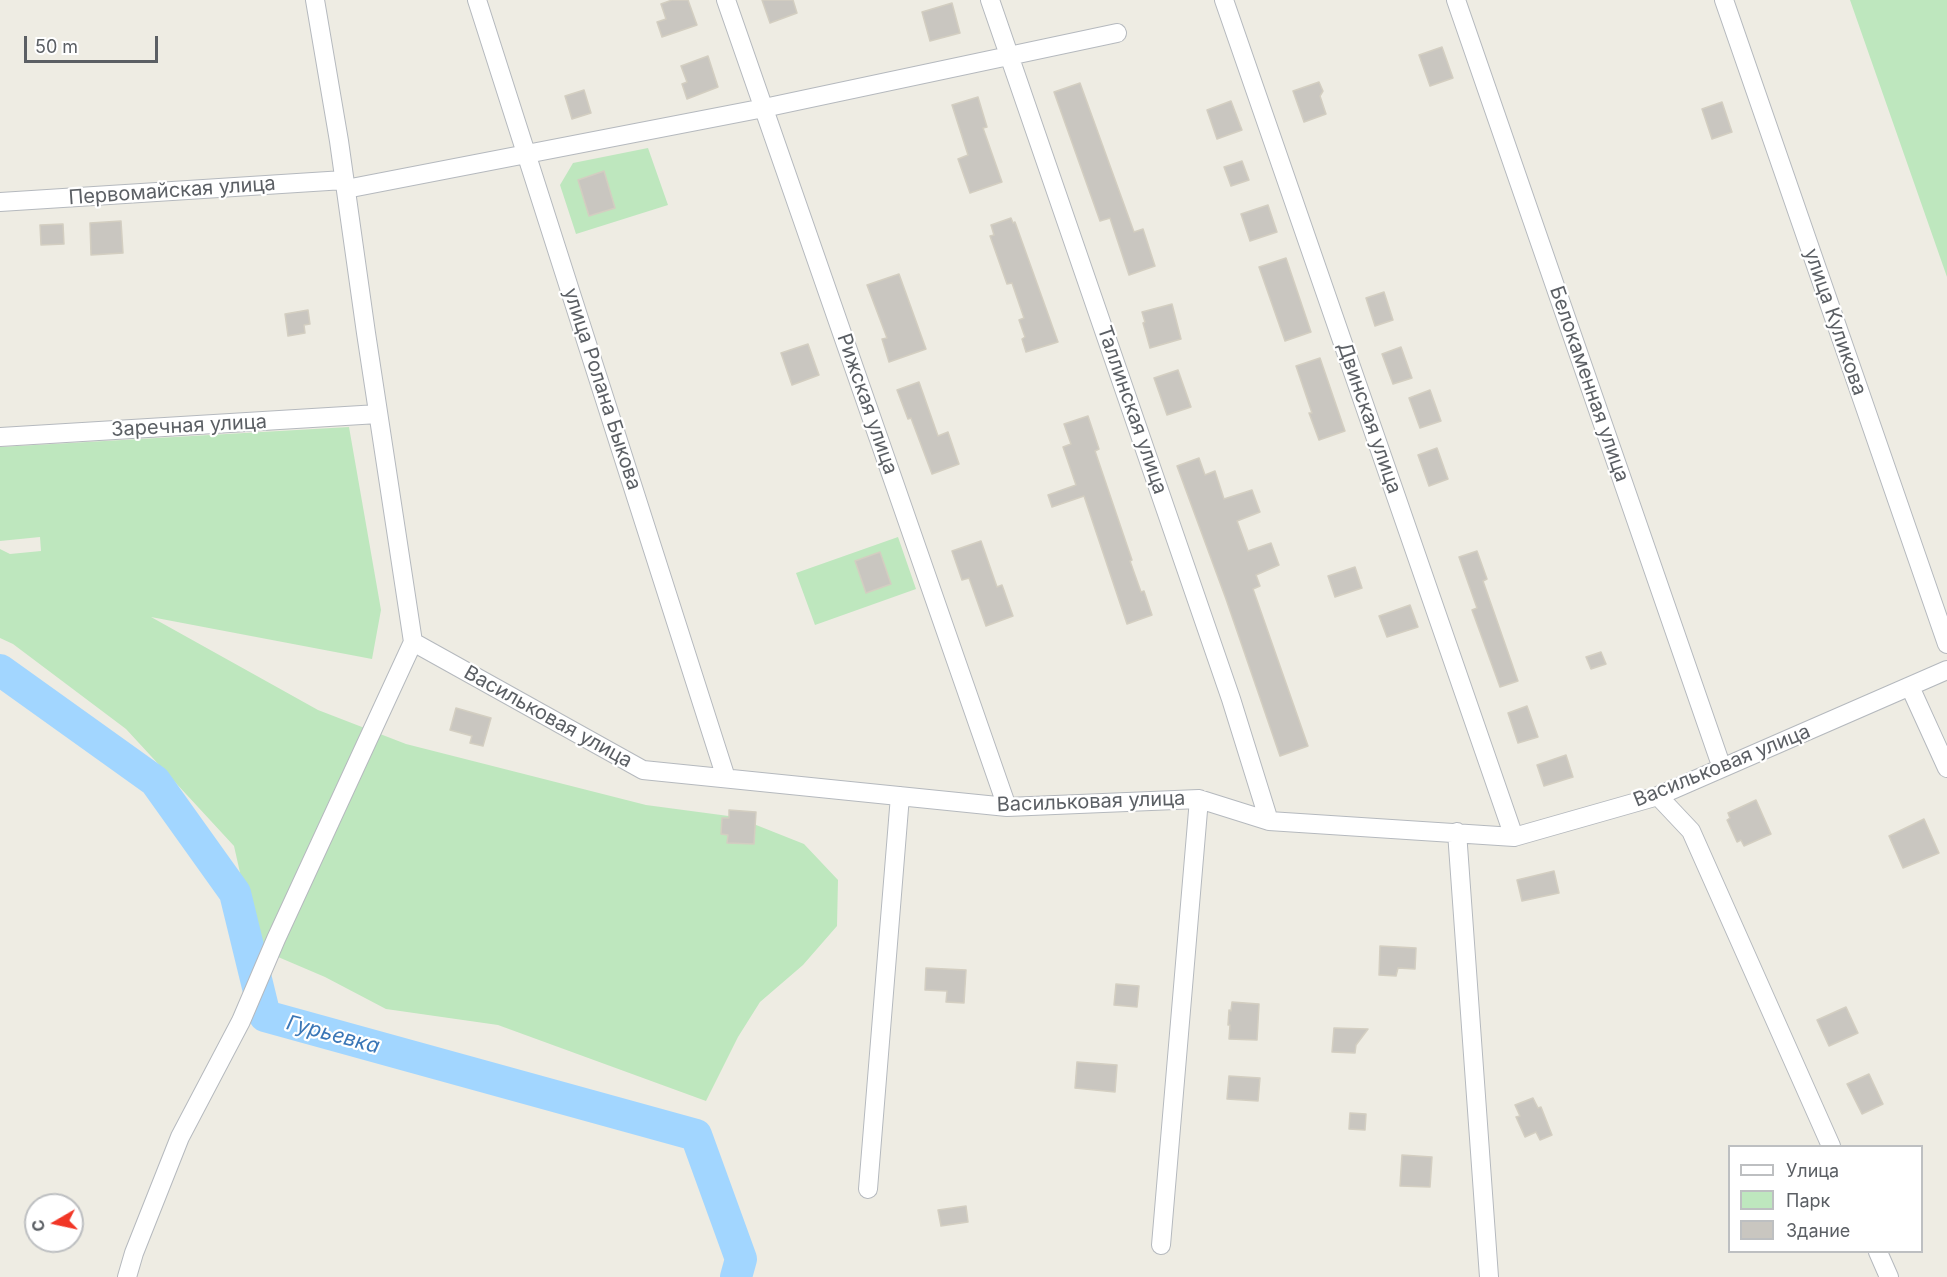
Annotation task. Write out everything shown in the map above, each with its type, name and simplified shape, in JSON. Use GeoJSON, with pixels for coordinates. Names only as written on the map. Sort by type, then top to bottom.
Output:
{"type":"FeatureCollection","features":[{"type":"Feature","properties":{"kind":"street"},"geometry":{"type":"LineString","coordinates":[[127,1277],[134,1253],[180,1137],[241,1021],[276,939],[413,642],[315,0]]}},
{"type":"Feature","properties":{"kind":"street","name":"улица Ролана Быкова"},"geometry":{"type":"LineString","coordinates":[[477,0],[726,778]]}},
{"type":"Feature","properties":{"kind":"street","name":"Рижская улица"},"geometry":{"type":"LineString","coordinates":[[726,0],[1007,807]]}},
{"type":"Feature","properties":{"kind":"street","name":"Таллинская улица"},"geometry":{"type":"LineString","coordinates":[[990,0],[1232,699],[1269,821]]}},
{"type":"Feature","properties":{"kind":"street","name":"Двинская улица"},"geometry":{"type":"LineString","coordinates":[[1224,0],[1514,837]]}},
{"type":"Feature","properties":{"kind":"street","name":"Белокаменная улица"},"geometry":{"type":"LineString","coordinates":[[1456,0],[1722,768]]}},
{"type":"Feature","properties":{"kind":"street","name":"улица Куликова"},"geometry":{"type":"LineString","coordinates":[[1724,0],[1947,644]]}},
{"type":"Feature","properties":{"kind":"street","name":"Первомайская улица"},"geometry":{"type":"LineString","coordinates":[[0,202],[345,185],[526,154],[764,108],[1117,33]]}},
{"type":"Feature","properties":{"kind":"street","name":"Заречная улица"},"geometry":{"type":"LineString","coordinates":[[0,437],[378,414]]}},
{"type":"Feature","properties":{"kind":"street","name":"Васильковая улица"},"geometry":{"type":"LineString","coordinates":[[413,642],[643,770],[1007,807],[1199,799],[1269,821],[1514,837],[1658,796],[1947,670]]}},
{"type":"Feature","properties":{"kind":"street"},"geometry":{"type":"LineString","coordinates":[[1911,689],[1947,768]]}},
{"type":"Feature","properties":{"kind":"street"},"geometry":{"type":"LineString","coordinates":[[868,1189],[900,796]]}},
{"type":"Feature","properties":{"kind":"street"},"geometry":{"type":"LineString","coordinates":[[1658,796],[1691,831],[1831,1145]]}},
{"type":"Feature","properties":{"kind":"street"},"geometry":{"type":"LineString","coordinates":[[1161,1245],[1199,799]]}},
{"type":"Feature","properties":{"kind":"street"},"geometry":{"type":"LineString","coordinates":[[1457,832],[1489,1277]]}},
{"type":"Feature","properties":{"kind":"street"},"geometry":{"type":"LineString","coordinates":[[1879,1253],[1889,1277]]}},
{"type":"Feature","properties":{"kind":"green space"},"geometry":{"type":"Polygon","coordinates":[[[1850,0],[1947,0],[1947,277],[1850,0]]]}},
{"type":"Feature","properties":{"kind":"green space"},"geometry":{"type":"Polygon","coordinates":[[[648,148],[668,205],[576,234],[560,185],[573,163],[648,148]]]}},
{"type":"Feature","properties":{"kind":"green space"},"geometry":{"type":"Polygon","coordinates":[[[349,427],[381,610],[372,659],[151,617],[318,710],[406,744],[646,805],[736,817],[804,844],[838,880],[837,926],[803,965],[760,1002],[738,1037],[706,1101],[498,1025],[386,1009],[325,977],[257,948],[234,846],[126,729],[13,644],[0,638],[0,549],[10,554],[41,551],[40,537],[0,541],[0,447],[349,427]]]}},
{"type":"Feature","properties":{"kind":"green space"},"geometry":{"type":"Polygon","coordinates":[[[898,537],[916,589],[815,625],[796,573],[898,537]]]}},
{"type":"Feature","properties":{"kind":"building"},"geometry":{"type":"Polygon","coordinates":[[[672,0],[688,0],[697,25],[662,37],[657,22],[666,19],[661,4],[672,0]]]}},
{"type":"Feature","properties":{"kind":"building"},"geometry":{"type":"Polygon","coordinates":[[[762,0],[793,0],[797,13],[770,23],[762,0]]]}},
{"type":"Feature","properties":{"kind":"building"},"geometry":{"type":"Polygon","coordinates":[[[952,3],[960,33],[930,41],[922,12],[952,3]]]}},
{"type":"Feature","properties":{"kind":"building"},"geometry":{"type":"Polygon","coordinates":[[[1442,47],[1453,78],[1430,86],[1419,55],[1442,47]]]}},
{"type":"Feature","properties":{"kind":"building"},"geometry":{"type":"Polygon","coordinates":[[[708,56],[718,87],[687,99],[682,84],[687,82],[681,66],[708,56]]]}},
{"type":"Feature","properties":{"kind":"building"},"geometry":{"type":"Polygon","coordinates":[[[1319,82],[1323,91],[1320,96],[1326,114],[1304,122],[1293,91],[1319,82]]]}},
{"type":"Feature","properties":{"kind":"building"},"geometry":{"type":"Polygon","coordinates":[[[1080,83],[1134,232],[1143,229],[1155,266],[1129,275],[1110,218],[1100,221],[1054,92],[1080,83]]]}},
{"type":"Feature","properties":{"kind":"building"},"geometry":{"type":"Polygon","coordinates":[[[584,90],[591,113],[572,119],[565,96],[584,90]]]}},
{"type":"Feature","properties":{"kind":"building"},"geometry":{"type":"Polygon","coordinates":[[[978,97],[987,127],[983,128],[1002,182],[970,193],[958,159],[968,155],[952,105],[978,97]]]}},
{"type":"Feature","properties":{"kind":"building"},"geometry":{"type":"Polygon","coordinates":[[[1231,101],[1242,130],[1217,139],[1207,110],[1231,101]]]}},
{"type":"Feature","properties":{"kind":"building"},"geometry":{"type":"Polygon","coordinates":[[[1722,102],[1732,132],[1712,139],[1702,109],[1722,102]]]}},
{"type":"Feature","properties":{"kind":"building"},"geometry":{"type":"Polygon","coordinates":[[[1242,161],[1249,180],[1231,186],[1224,167],[1242,161]]]}},
{"type":"Feature","properties":{"kind":"building"},"geometry":{"type":"Polygon","coordinates":[[[604,171],[615,208],[589,216],[578,180],[604,171]]]}},
{"type":"Feature","properties":{"kind":"building"},"geometry":{"type":"Polygon","coordinates":[[[1268,205],[1277,232],[1250,241],[1241,214],[1268,205]]]}},
{"type":"Feature","properties":{"kind":"building"},"geometry":{"type":"Polygon","coordinates":[[[1011,218],[1013,223],[1015,222],[1058,342],[1026,352],[1022,339],[1025,337],[1019,320],[1024,318],[1012,283],[1007,284],[990,236],[994,235],[991,225],[1011,218]]]}},
{"type":"Feature","properties":{"kind":"building"},"geometry":{"type":"Polygon","coordinates":[[[121,221],[123,253],[91,255],[90,223],[121,221]]]}},
{"type":"Feature","properties":{"kind":"building"},"geometry":{"type":"Polygon","coordinates":[[[63,224],[64,244],[41,245],[40,225],[63,224]]]}},
{"type":"Feature","properties":{"kind":"building"},"geometry":{"type":"Polygon","coordinates":[[[1286,258],[1311,332],[1285,341],[1259,267],[1286,258]]]}},
{"type":"Feature","properties":{"kind":"building"},"geometry":{"type":"Polygon","coordinates":[[[899,274],[926,349],[889,362],[882,339],[887,338],[867,285],[899,274]]]}},
{"type":"Feature","properties":{"kind":"building"},"geometry":{"type":"Polygon","coordinates":[[[1384,292],[1393,320],[1375,326],[1366,298],[1384,292]]]}},
{"type":"Feature","properties":{"kind":"building"},"geometry":{"type":"Polygon","coordinates":[[[1172,304],[1181,339],[1150,348],[1142,312],[1172,304]]]}},
{"type":"Feature","properties":{"kind":"building"},"geometry":{"type":"Polygon","coordinates":[[[308,310],[310,324],[304,325],[305,333],[288,336],[285,314],[308,310]]]}},
{"type":"Feature","properties":{"kind":"building"},"geometry":{"type":"Polygon","coordinates":[[[808,344],[819,375],[792,385],[781,353],[808,344]]]}},
{"type":"Feature","properties":{"kind":"building"},"geometry":{"type":"Polygon","coordinates":[[[1401,347],[1412,378],[1393,384],[1382,354],[1401,347]]]}},
{"type":"Feature","properties":{"kind":"building"},"geometry":{"type":"Polygon","coordinates":[[[1320,358],[1345,431],[1319,440],[1296,366],[1320,358]]]}},
{"type":"Feature","properties":{"kind":"building"},"geometry":{"type":"Polygon","coordinates":[[[1178,370],[1191,407],[1167,415],[1154,378],[1178,370]]]}},
{"type":"Feature","properties":{"kind":"building"},"geometry":{"type":"Polygon","coordinates":[[[919,382],[938,436],[948,432],[959,464],[932,474],[911,418],[908,419],[897,390],[919,382]]]}},
{"type":"Feature","properties":{"kind":"building"},"geometry":{"type":"Polygon","coordinates":[[[1430,390],[1441,421],[1420,428],[1409,398],[1430,390]]]}},
{"type":"Feature","properties":{"kind":"building"},"geometry":{"type":"Polygon","coordinates":[[[1088,416],[1099,449],[1095,451],[1132,560],[1130,561],[1152,615],[1127,624],[1084,496],[1052,507],[1048,495],[1076,485],[1063,447],[1071,444],[1064,424],[1088,416]]]}},
{"type":"Feature","properties":{"kind":"building"},"geometry":{"type":"Polygon","coordinates":[[[1437,448],[1448,479],[1429,486],[1418,455],[1437,448]]]}},
{"type":"Feature","properties":{"kind":"building"},"geometry":{"type":"Polygon","coordinates":[[[1199,458],[1205,475],[1215,471],[1224,499],[1252,490],[1260,512],[1237,521],[1248,551],[1271,543],[1279,565],[1256,575],[1260,586],[1253,589],[1308,746],[1280,756],[1177,466],[1199,458]]]}},
{"type":"Feature","properties":{"kind":"building"},"geometry":{"type":"Polygon","coordinates":[[[981,541],[997,587],[1002,585],[1013,616],[986,626],[969,578],[962,580],[952,551],[981,541]]]}},
{"type":"Feature","properties":{"kind":"building"},"geometry":{"type":"Polygon","coordinates":[[[1477,551],[1487,579],[1483,581],[1518,681],[1500,687],[1472,610],[1477,608],[1459,557],[1477,551]]]}},
{"type":"Feature","properties":{"kind":"building"},"geometry":{"type":"Polygon","coordinates":[[[880,552],[891,584],[866,593],[855,561],[880,552]]]}},
{"type":"Feature","properties":{"kind":"building"},"geometry":{"type":"Polygon","coordinates":[[[1355,567],[1362,588],[1335,597],[1328,576],[1355,567]]]}},
{"type":"Feature","properties":{"kind":"building"},"geometry":{"type":"Polygon","coordinates":[[[1410,605],[1418,627],[1387,637],[1379,616],[1410,605]]]}},
{"type":"Feature","properties":{"kind":"building"},"geometry":{"type":"Polygon","coordinates":[[[1601,652],[1606,664],[1591,669],[1586,657],[1601,652]]]}},
{"type":"Feature","properties":{"kind":"building"},"geometry":{"type":"Polygon","coordinates":[[[1527,706],[1538,737],[1518,743],[1508,713],[1527,706]]]}},
{"type":"Feature","properties":{"kind":"building"},"geometry":{"type":"Polygon","coordinates":[[[456,708],[491,718],[483,746],[470,743],[472,736],[450,730],[456,708]]]}},
{"type":"Feature","properties":{"kind":"building"},"geometry":{"type":"Polygon","coordinates":[[[1566,755],[1573,777],[1544,786],[1537,765],[1566,755]]]}},
{"type":"Feature","properties":{"kind":"building"},"geometry":{"type":"Polygon","coordinates":[[[1756,800],[1771,834],[1744,846],[1741,840],[1737,842],[1727,820],[1730,818],[1728,813],[1756,800]]]}},
{"type":"Feature","properties":{"kind":"building"},"geometry":{"type":"Polygon","coordinates":[[[729,810],[756,812],[754,844],[727,843],[728,835],[721,834],[722,818],[729,818],[729,810]]]}},
{"type":"Feature","properties":{"kind":"building"},"geometry":{"type":"Polygon","coordinates":[[[1924,819],[1939,853],[1903,868],[1889,836],[1924,819]]]}},
{"type":"Feature","properties":{"kind":"building"},"geometry":{"type":"Polygon","coordinates":[[[1554,871],[1559,893],[1522,901],[1517,880],[1554,871]]]}},
{"type":"Feature","properties":{"kind":"building"},"geometry":{"type":"Polygon","coordinates":[[[1380,946],[1416,948],[1415,969],[1398,968],[1396,976],[1379,975],[1380,946]]]}},
{"type":"Feature","properties":{"kind":"building"},"geometry":{"type":"Polygon","coordinates":[[[926,968],[966,970],[964,1003],[946,1002],[947,991],[925,990],[926,968]]]}},
{"type":"Feature","properties":{"kind":"building"},"geometry":{"type":"Polygon","coordinates":[[[1116,984],[1139,986],[1137,1007],[1114,1005],[1116,984]]]}},
{"type":"Feature","properties":{"kind":"building"},"geometry":{"type":"Polygon","coordinates":[[[1232,1002],[1259,1004],[1257,1040],[1229,1039],[1229,1010],[1231,1011],[1232,1002]]]}},
{"type":"Feature","properties":{"kind":"building"},"geometry":{"type":"Polygon","coordinates":[[[1846,1007],[1858,1033],[1829,1046],[1817,1020],[1846,1007]]]}},
{"type":"Feature","properties":{"kind":"building"},"geometry":{"type":"Polygon","coordinates":[[[1334,1028],[1368,1029],[1356,1045],[1355,1053],[1332,1052],[1334,1028]]]}},
{"type":"Feature","properties":{"kind":"building"},"geometry":{"type":"Polygon","coordinates":[[[1077,1062],[1117,1065],[1115,1092],[1075,1088],[1077,1062]]]}},
{"type":"Feature","properties":{"kind":"building"},"geometry":{"type":"Polygon","coordinates":[[[1869,1074],[1883,1104],[1862,1114],[1847,1084],[1869,1074]]]}},
{"type":"Feature","properties":{"kind":"building"},"geometry":{"type":"Polygon","coordinates":[[[1229,1076],[1260,1078],[1258,1101],[1227,1099],[1229,1076]]]}},
{"type":"Feature","properties":{"kind":"building"},"geometry":{"type":"Polygon","coordinates":[[[1533,1098],[1538,1108],[1541,1107],[1552,1135],[1540,1140],[1536,1132],[1525,1137],[1516,1117],[1520,1116],[1515,1105],[1533,1098]]]}},
{"type":"Feature","properties":{"kind":"building"},"geometry":{"type":"Polygon","coordinates":[[[1350,1113],[1366,1114],[1365,1130],[1349,1129],[1350,1113]]]}},
{"type":"Feature","properties":{"kind":"building"},"geometry":{"type":"Polygon","coordinates":[[[1402,1155],[1432,1157],[1430,1187],[1400,1186],[1402,1155]]]}},
{"type":"Feature","properties":{"kind":"building"},"geometry":{"type":"Polygon","coordinates":[[[966,1206],[968,1222],[941,1226],[938,1210],[966,1206]]]}},
{"type":"Feature","properties":{"kind":"waterway","name":"Гурьевка"},"geometry":{"type":"LineString","coordinates":[[0,670],[155,781],[235,893],[265,1016],[696,1135],[741,1259],[736,1277]]}}]}
